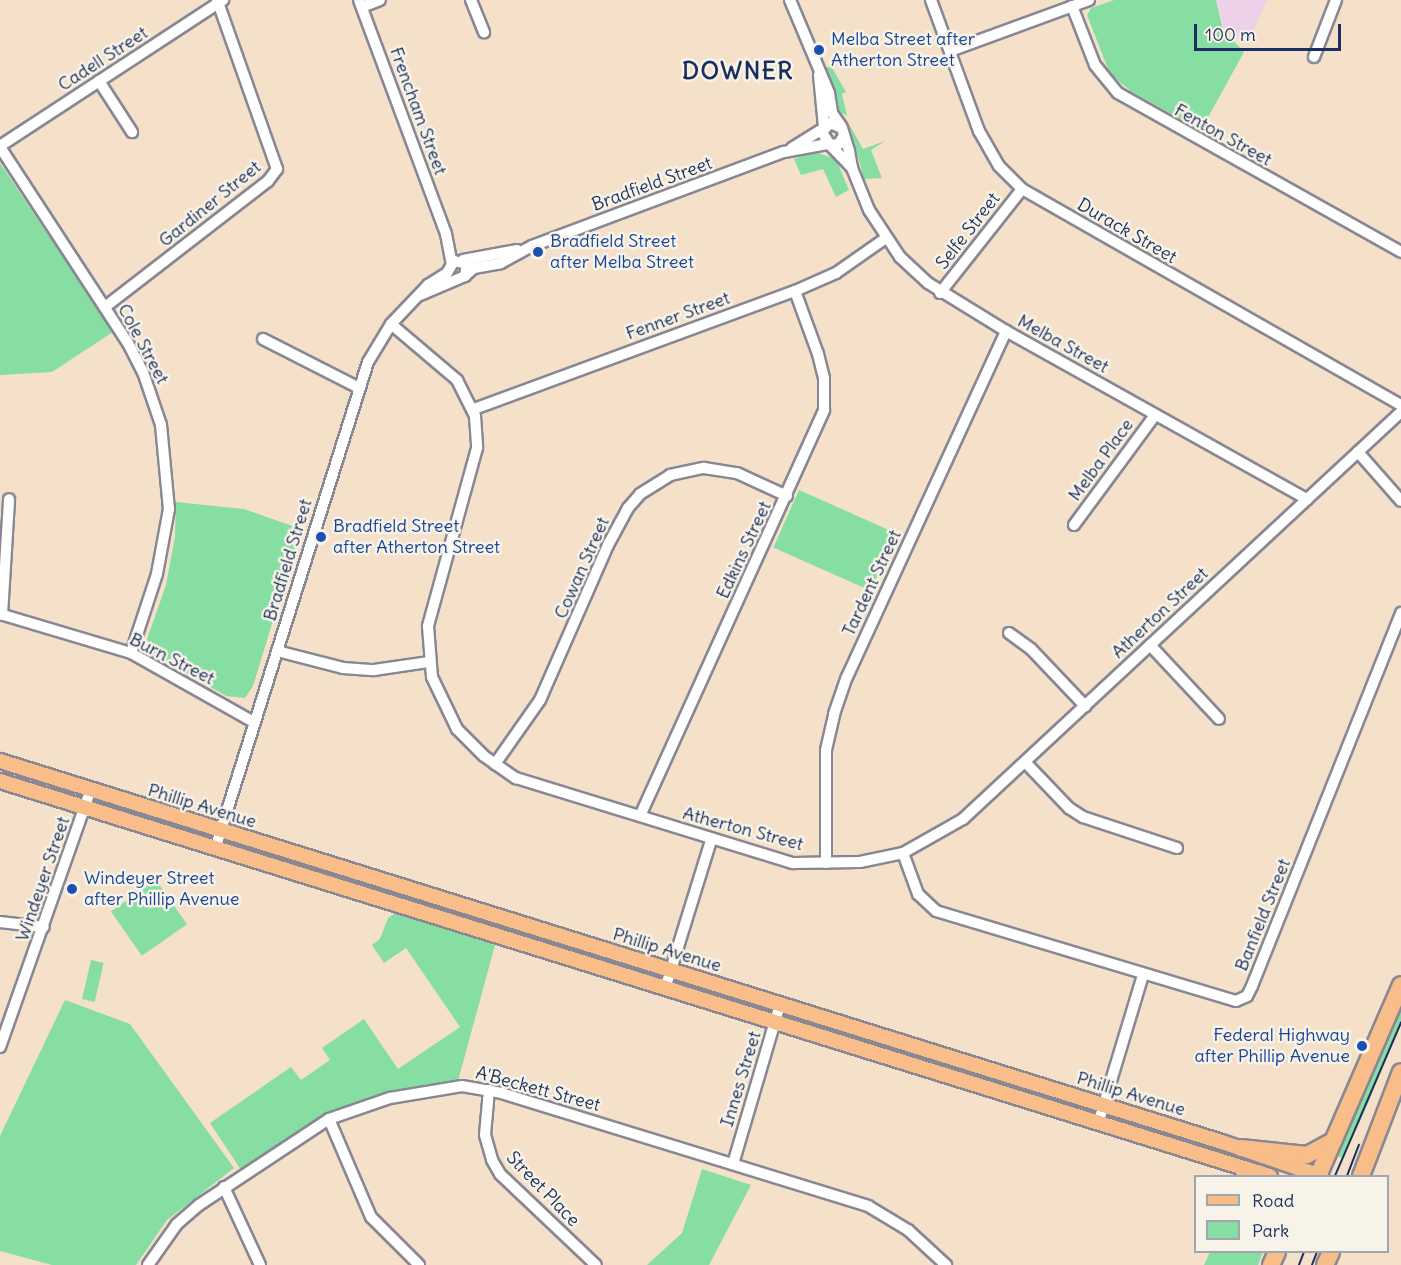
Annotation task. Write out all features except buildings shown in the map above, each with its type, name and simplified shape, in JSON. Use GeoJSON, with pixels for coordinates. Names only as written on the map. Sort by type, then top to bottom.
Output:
{"type":"FeatureCollection","features":[{"type":"Feature","properties":{"kind":"highway"},"geometry":{"type":"LineString","coordinates":[[1319,1175],[1401,985]]}},
{"type":"Feature","properties":{"kind":"highway"},"geometry":{"type":"LineString","coordinates":[[1361,1175],[1401,1072]]}},
{"type":"Feature","properties":{"kind":"highway"},"geometry":{"type":"LineString","coordinates":[[1241,1148],[1307,1155],[1320,1152],[1333,1141]]}},
{"type":"Feature","properties":{"kind":"main road","name":"Phillip Avenue"},"geometry":{"type":"LineString","coordinates":[[0,761],[1241,1148],[1316,1175]]}},
{"type":"Feature","properties":{"kind":"main road","name":"Phillip Avenue"},"geometry":{"type":"LineString","coordinates":[[0,781],[1098,1124],[1247,1174]]}},
{"type":"Feature","properties":{"kind":"street"},"geometry":{"type":"LineString","coordinates":[[360,3],[380,0]]}},
{"type":"Feature","properties":{"kind":"street"},"geometry":{"type":"LineString","coordinates":[[471,0],[484,33]]}},
{"type":"Feature","properties":{"kind":"street","name":"Melba Street"},"geometry":{"type":"LineString","coordinates":[[790,0],[819,75],[829,93],[832,113],[844,131],[852,168],[869,210],[885,238],[900,257],[940,293],[1307,499]]}},
{"type":"Feature","properties":{"kind":"street","name":"Durack Street"},"geometry":{"type":"LineString","coordinates":[[931,0],[986,145],[1022,189],[1401,405]]}},
{"type":"Feature","properties":{"kind":"street"},"geometry":{"type":"LineString","coordinates":[[950,51],[1089,0]]}},
{"type":"Feature","properties":{"kind":"street"},"geometry":{"type":"LineString","coordinates":[[1314,57],[1336,0]]}},
{"type":"Feature","properties":{"kind":"street","name":"Cadell Street"},"geometry":{"type":"LineString","coordinates":[[0,146],[219,1]]}},
{"type":"Feature","properties":{"kind":"street","name":"Gardiner Street"},"geometry":{"type":"LineString","coordinates":[[105,307],[268,181],[277,169],[219,1]]}},
{"type":"Feature","properties":{"kind":"street","name":"Frencham Street"},"geometry":{"type":"LineString","coordinates":[[360,3],[457,264]]}},
{"type":"Feature","properties":{"kind":"street","name":"Fenton Street"},"geometry":{"type":"LineString","coordinates":[[1072,6],[1095,65],[1118,93],[1401,252]]}},
{"type":"Feature","properties":{"kind":"street","name":"Melba Street"},"geometry":{"type":"LineString","coordinates":[[819,75],[823,128]]}},
{"type":"Feature","properties":{"kind":"street"},"geometry":{"type":"LineString","coordinates":[[99,81],[132,132]]}},
{"type":"Feature","properties":{"kind":"street"},"geometry":{"type":"LineString","coordinates":[[833,123],[844,131],[839,144],[828,145],[822,139],[823,128],[833,123]]}},
{"type":"Feature","properties":{"kind":"street","name":"Bradfield Street"},"geometry":{"type":"LineString","coordinates":[[784,153],[823,128]]}},
{"type":"Feature","properties":{"kind":"street","name":"Melba Street"},"geometry":{"type":"LineString","coordinates":[[828,145],[852,168]]}},
{"type":"Feature","properties":{"kind":"street","name":"Bradfield Street"},"geometry":{"type":"LineString","coordinates":[[420,296],[532,246],[784,153],[828,145]]}},
{"type":"Feature","properties":{"kind":"street","name":"Cole Street"},"geometry":{"type":"LineString","coordinates":[[0,146],[105,307],[143,372],[161,425],[167,467],[169,509],[162,552],[131,653]]}},
{"type":"Feature","properties":{"kind":"street","name":"Selfe Street"},"geometry":{"type":"LineString","coordinates":[[940,293],[1022,189]]}},
{"type":"Feature","properties":{"kind":"street","name":"Fenner Street"},"geometry":{"type":"LineString","coordinates":[[474,409],[795,291],[836,273],[885,238]]}},
{"type":"Feature","properties":{"kind":"street","name":"Bradfield Street"},"geometry":{"type":"LineString","coordinates":[[215,849],[359,388],[372,353],[392,324],[457,264],[532,246]]}},
{"type":"Feature","properties":{"kind":"street"},"geometry":{"type":"LineString","coordinates":[[457,264],[464,276]]}},
{"type":"Feature","properties":{"kind":"street"},"geometry":{"type":"LineString","coordinates":[[457,264],[468,266],[464,276]]}},
{"type":"Feature","properties":{"kind":"street","name":"Edkins Street"},"geometry":{"type":"LineString","coordinates":[[640,816],[819,427],[826,397],[819,354],[795,291]]}},
{"type":"Feature","properties":{"kind":"street","name":"Atherton Street"},"geometry":{"type":"LineString","coordinates":[[392,324],[458,380],[474,409],[477,448],[430,609],[429,662],[440,698],[457,729],[495,764],[516,778],[711,840],[793,863],[860,862],[903,853],[963,819],[1401,412]]}},
{"type":"Feature","properties":{"kind":"street","name":"Tardent Street"},"geometry":{"type":"LineString","coordinates":[[826,863],[826,750],[834,714],[847,677],[1005,331]]}},
{"type":"Feature","properties":{"kind":"street"},"geometry":{"type":"LineString","coordinates":[[263,339],[359,388]]}},
{"type":"Feature","properties":{"kind":"street","name":"Melba Place"},"geometry":{"type":"LineString","coordinates":[[1074,525],[1155,415]]}},
{"type":"Feature","properties":{"kind":"street"},"geometry":{"type":"LineString","coordinates":[[1358,452],[1401,501]]}},
{"type":"Feature","properties":{"kind":"street","name":"Cowan Street"},"geometry":{"type":"LineString","coordinates":[[495,764],[540,700],[608,545],[628,508],[640,494],[670,475],[704,468],[737,473],[788,496]]}},
{"type":"Feature","properties":{"kind":"street"},"geometry":{"type":"LineString","coordinates":[[1,614],[9,499]]}},
{"type":"Feature","properties":{"kind":"street","name":"Banfield Street"},"geometry":{"type":"LineString","coordinates":[[903,853],[918,894],[936,911],[1226,1000],[1246,996],[1401,612]]}},
{"type":"Feature","properties":{"kind":"street","name":"Burn Street"},"geometry":{"type":"LineString","coordinates":[[1,614],[131,653],[255,723]]}},
{"type":"Feature","properties":{"kind":"street"},"geometry":{"type":"LineString","coordinates":[[1009,633],[1031,649],[1085,706]]}},
{"type":"Feature","properties":{"kind":"street"},"geometry":{"type":"LineString","coordinates":[[1150,645],[1219,719]]}},
{"type":"Feature","properties":{"kind":"street"},"geometry":{"type":"LineString","coordinates":[[278,651],[343,668],[374,670],[429,662]]}},
{"type":"Feature","properties":{"kind":"street"},"geometry":{"type":"LineString","coordinates":[[1025,762],[1069,808],[1083,817],[1177,848]]}},
{"type":"Feature","properties":{"kind":"street","name":"Windeyer Street"},"geometry":{"type":"LineString","coordinates":[[0,1047],[91,789]]}},
{"type":"Feature","properties":{"kind":"street"},"geometry":{"type":"LineString","coordinates":[[665,989],[711,840]]}},
{"type":"Feature","properties":{"kind":"street"},"geometry":{"type":"LineString","coordinates":[[0,922],[44,927]]}},
{"type":"Feature","properties":{"kind":"street"},"geometry":{"type":"LineString","coordinates":[[1098,1124],[1143,975]]}},
{"type":"Feature","properties":{"kind":"street","name":"Innes Street"},"geometry":{"type":"LineString","coordinates":[[733,1164],[780,1004]]}},
{"type":"Feature","properties":{"kind":"street","name":"A'Beckett Street"},"geometry":{"type":"LineString","coordinates":[[148,1265],[177,1224],[224,1187],[329,1119],[365,1105],[446,1086],[489,1090],[868,1206],[908,1230],[946,1265]]}},
{"type":"Feature","properties":{"kind":"street","name":"Street Place"},"geometry":{"type":"LineString","coordinates":[[489,1090],[484,1135],[492,1160],[501,1174],[596,1265]]}},
{"type":"Feature","properties":{"kind":"street"},"geometry":{"type":"LineString","coordinates":[[329,1119],[371,1217],[419,1265]]}},
{"type":"Feature","properties":{"kind":"street"},"geometry":{"type":"LineString","coordinates":[[224,1187],[260,1265]]}},
{"type":"Feature","properties":{"kind":"shaded area"},"geometry":{"type":"Polygon","coordinates":[[[1217,0],[1267,0],[1250,40],[1224,32],[1217,0]]]}},
{"type":"Feature","properties":{"kind":"green space"},"geometry":{"type":"Polygon","coordinates":[[[1114,0],[1216,0],[1223,30],[1244,52],[1201,130],[1132,92],[1110,74],[1087,15],[1091,8],[1114,0]]]}},
{"type":"Feature","properties":{"kind":"green space"},"geometry":{"type":"Polygon","coordinates":[[[831,66],[846,92],[842,94],[847,116],[836,110],[825,68],[831,66]]]}},
{"type":"Feature","properties":{"kind":"green space"},"geometry":{"type":"Polygon","coordinates":[[[849,124],[863,149],[885,141],[871,150],[882,178],[864,179],[849,124]]]}},
{"type":"Feature","properties":{"kind":"green space"},"geometry":{"type":"Polygon","coordinates":[[[815,152],[836,159],[849,190],[836,197],[823,169],[801,175],[794,159],[815,152]]]}},
{"type":"Feature","properties":{"kind":"green space"},"geometry":{"type":"Polygon","coordinates":[[[0,163],[113,332],[52,372],[0,375],[0,163]]]}},
{"type":"Feature","properties":{"kind":"green space"},"geometry":{"type":"Polygon","coordinates":[[[799,490],[897,534],[871,591],[773,548],[799,490]]]}},
{"type":"Feature","properties":{"kind":"green space"},"geometry":{"type":"Polygon","coordinates":[[[176,502],[244,509],[301,529],[253,686],[245,698],[226,696],[153,653],[146,642],[166,585],[175,537],[176,502]]]}},
{"type":"Feature","properties":{"kind":"green space"},"geometry":{"type":"Polygon","coordinates":[[[156,880],[187,924],[142,956],[111,912],[156,880]]]}},
{"type":"Feature","properties":{"kind":"green space"},"geometry":{"type":"Polygon","coordinates":[[[395,913],[495,945],[458,1081],[412,1087],[339,1108],[241,1170],[210,1123],[291,1067],[301,1080],[330,1060],[322,1048],[364,1019],[398,1069],[460,1027],[406,948],[384,963],[372,945],[380,939],[388,918],[395,913]]]}},
{"type":"Feature","properties":{"kind":"green space"},"geometry":{"type":"Polygon","coordinates":[[[91,960],[104,963],[95,1002],[82,999],[91,960]]]}},
{"type":"Feature","properties":{"kind":"green space"},"geometry":{"type":"Polygon","coordinates":[[[65,1000],[130,1024],[234,1168],[167,1220],[136,1265],[52,1265],[0,1251],[0,1136],[65,1000]]]}},
{"type":"Feature","properties":{"kind":"green space"},"geometry":{"type":"Polygon","coordinates":[[[1401,1005],[1401,1020],[1369,1101],[1343,1158],[1337,1156],[1401,1005]]]}},
{"type":"Feature","properties":{"kind":"green space"},"geometry":{"type":"Polygon","coordinates":[[[702,1169],[751,1185],[709,1265],[647,1265],[682,1233],[702,1169]]]}},
{"type":"Feature","properties":{"kind":"green space"},"geometry":{"type":"Polygon","coordinates":[[[1210,1253],[1263,1253],[1258,1265],[1204,1265],[1210,1253]]]}},
{"type":"Feature","properties":{"kind":"tram line"},"geometry":{"type":"LineString","coordinates":[[1335,1175],[1401,1023]]}},
{"type":"Feature","properties":{"kind":"tram line"},"geometry":{"type":"LineString","coordinates":[[1347,1175],[1359,1145]]}},
{"type":"Feature","properties":{"kind":"tram line"},"geometry":{"type":"LineString","coordinates":[[1299,1265],[1304,1253]]}},
{"type":"Feature","properties":{"kind":"tram line"},"geometry":{"type":"LineString","coordinates":[[1312,1265],[1317,1253]]}},
{"type":"Feature","properties":{"kind":"place","name":"Melba Street after Atherton Street"},"geometry":{"type":"Point","coordinates":[819,50]}},
{"type":"Feature","properties":{"kind":"place","name":"Bradfield Street after Melba Street"},"geometry":{"type":"Point","coordinates":[538,252]}},
{"type":"Feature","properties":{"kind":"place","name":"Bradfield Street after Atherton Street"},"geometry":{"type":"Point","coordinates":[321,537]}},
{"type":"Feature","properties":{"kind":"place","name":"Windeyer Street after Phillip Avenue"},"geometry":{"type":"Point","coordinates":[72,889]}},
{"type":"Feature","properties":{"kind":"place","name":"Federal Highway after Phillip Avenue"},"geometry":{"type":"Point","coordinates":[1362,1046]}},
{"type":"Feature","properties":{"kind":"district","name":"DOWNER"},"geometry":{"type":"Point","coordinates":[738,71]}}]}
